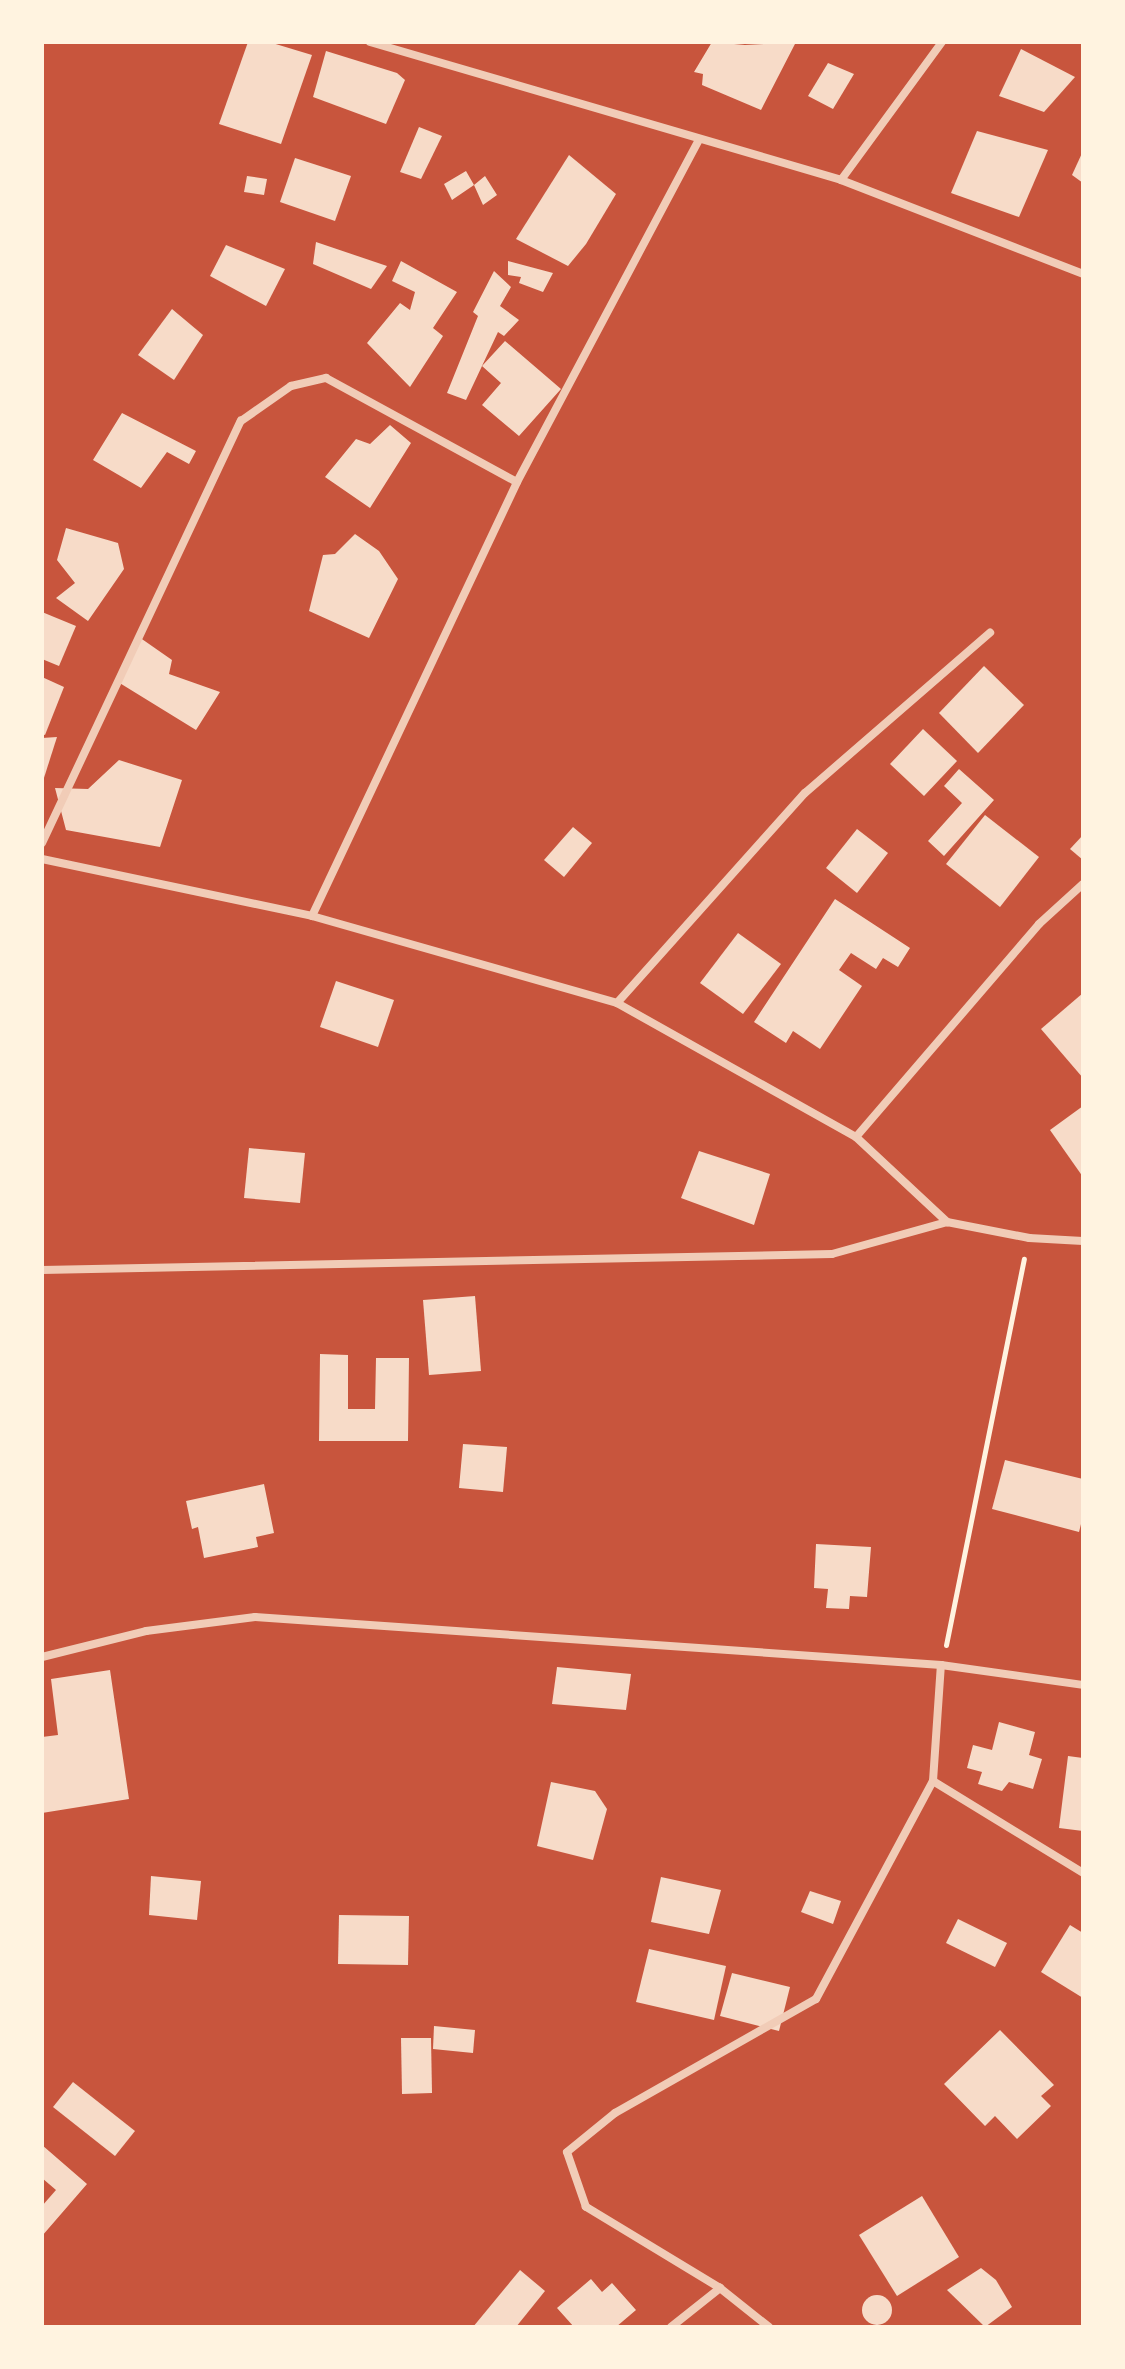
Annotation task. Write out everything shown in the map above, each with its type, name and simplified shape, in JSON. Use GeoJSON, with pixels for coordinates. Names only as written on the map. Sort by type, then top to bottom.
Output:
{"type":"FeatureCollection","features":[{"type":"Feature","properties":{"kind":"street"},"geometry":{"type":"LineString","coordinates":[[370,42],[841,180],[1083,274]]}},
{"type":"Feature","properties":{"kind":"street"},"geometry":{"type":"LineString","coordinates":[[841,180],[942,42]]}},
{"type":"Feature","properties":{"kind":"street"},"geometry":{"type":"LineString","coordinates":[[312,916],[517,482],[699,139]]}},
{"type":"Feature","properties":{"kind":"street"},"geometry":{"type":"LineString","coordinates":[[42,843],[241,421],[291,386],[326,378],[517,482]]}},
{"type":"Feature","properties":{"kind":"street"},"geometry":{"type":"LineString","coordinates":[[617,1003],[805,793],[990,633]]}},
{"type":"Feature","properties":{"kind":"street"},"geometry":{"type":"LineString","coordinates":[[42,859],[312,916],[617,1003],[856,1137],[947,1222]]}},
{"type":"Feature","properties":{"kind":"street"},"geometry":{"type":"LineString","coordinates":[[856,1137],[1039,924],[1083,884]]}},
{"type":"Feature","properties":{"kind":"street"},"geometry":{"type":"LineString","coordinates":[[42,1270],[832,1254],[947,1222],[1029,1238],[1083,1241]]}},
{"type":"Feature","properties":{"kind":"street"},"geometry":{"type":"LineString","coordinates":[[42,1657],[146,1631],[255,1617],[941,1665],[1083,1685]]}},
{"type":"Feature","properties":{"kind":"street"},"geometry":{"type":"LineString","coordinates":[[769,2327],[720,2288],[586,2207],[567,2152],[615,2113],[816,1999],[933,1781],[941,1665]]}},
{"type":"Feature","properties":{"kind":"street"},"geometry":{"type":"LineString","coordinates":[[933,1781],[1083,1873]]}},
{"type":"Feature","properties":{"kind":"street"},"geometry":{"type":"LineString","coordinates":[[671,2327],[720,2288]]}},
{"type":"Feature","properties":{"kind":"path"},"geometry":{"type":"LineString","coordinates":[[941,1665],[1029,1238]]}},
{"type":"Feature","properties":{"kind":"building"},"geometry":{"type":"Polygon","coordinates":[[[248,42],[269,42],[312,55],[281,144],[219,124],[248,42]]]}},
{"type":"Feature","properties":{"kind":"building"},"geometry":{"type":"Polygon","coordinates":[[[712,42],[745,45],[796,42],[761,110],[702,85],[703,74],[694,72],[712,42]]]}},
{"type":"Feature","properties":{"kind":"building"},"geometry":{"type":"Polygon","coordinates":[[[1021,49],[1075,77],[1044,112],[999,96],[1021,49]]]}},
{"type":"Feature","properties":{"kind":"building"},"geometry":{"type":"Polygon","coordinates":[[[326,51],[397,73],[405,80],[386,124],[313,97],[326,51]]]}},
{"type":"Feature","properties":{"kind":"building"},"geometry":{"type":"Polygon","coordinates":[[[828,63],[854,74],[833,109],[808,96],[828,63]]]}},
{"type":"Feature","properties":{"kind":"building"},"geometry":{"type":"Polygon","coordinates":[[[419,127],[442,136],[421,179],[400,172],[419,127]]]}},
{"type":"Feature","properties":{"kind":"building"},"geometry":{"type":"Polygon","coordinates":[[[977,131],[1048,150],[1019,217],[951,193],[977,131]]]}},
{"type":"Feature","properties":{"kind":"building"},"geometry":{"type":"Polygon","coordinates":[[[1083,151],[1083,183],[1072,175],[1083,151]]]}},
{"type":"Feature","properties":{"kind":"building"},"geometry":{"type":"Polygon","coordinates":[[[569,155],[616,194],[586,244],[568,266],[516,239],[569,155]]]}},
{"type":"Feature","properties":{"kind":"building"},"geometry":{"type":"Polygon","coordinates":[[[295,158],[351,176],[335,221],[280,202],[295,158]]]}},
{"type":"Feature","properties":{"kind":"building"},"geometry":{"type":"Polygon","coordinates":[[[466,171],[474,185],[452,200],[444,184],[466,171]]]}},
{"type":"Feature","properties":{"kind":"building"},"geometry":{"type":"Polygon","coordinates":[[[247,176],[267,179],[264,195],[244,192],[247,176]]]}},
{"type":"Feature","properties":{"kind":"building"},"geometry":{"type":"Polygon","coordinates":[[[485,176],[497,195],[483,205],[474,185],[485,176]]]}},
{"type":"Feature","properties":{"kind":"building"},"geometry":{"type":"Polygon","coordinates":[[[316,242],[387,266],[371,289],[313,264],[316,242]]]}},
{"type":"Feature","properties":{"kind":"building"},"geometry":{"type":"Polygon","coordinates":[[[226,245],[285,269],[266,306],[210,276],[226,245]]]}},
{"type":"Feature","properties":{"kind":"building"},"geometry":{"type":"Polygon","coordinates":[[[401,261],[457,292],[433,328],[443,336],[410,387],[367,343],[400,303],[410,310],[415,292],[392,281],[401,261]]]}},
{"type":"Feature","properties":{"kind":"building"},"geometry":{"type":"Polygon","coordinates":[[[508,261],[553,273],[543,292],[519,283],[521,277],[508,275],[508,261]]]}},
{"type":"Feature","properties":{"kind":"building"},"geometry":{"type":"Polygon","coordinates":[[[494,271],[511,287],[500,306],[519,320],[504,336],[498,332],[466,400],[447,393],[478,316],[473,312],[494,271]]]}},
{"type":"Feature","properties":{"kind":"building"},"geometry":{"type":"Polygon","coordinates":[[[172,309],[203,335],[174,380],[138,355],[172,309]]]}},
{"type":"Feature","properties":{"kind":"building"},"geometry":{"type":"Polygon","coordinates":[[[505,341],[561,389],[519,436],[482,405],[501,383],[482,366],[505,341]]]}},
{"type":"Feature","properties":{"kind":"building"},"geometry":{"type":"Polygon","coordinates":[[[122,413],[196,451],[189,464],[167,452],[141,488],[93,460],[122,413]]]}},
{"type":"Feature","properties":{"kind":"building"},"geometry":{"type":"Polygon","coordinates":[[[390,425],[411,443],[370,508],[325,477],[356,439],[370,444],[390,425]]]}},
{"type":"Feature","properties":{"kind":"building"},"geometry":{"type":"Polygon","coordinates":[[[66,528],[118,543],[124,569],[88,621],[56,598],[75,583],[57,560],[66,528]]]}},
{"type":"Feature","properties":{"kind":"building"},"geometry":{"type":"Polygon","coordinates":[[[355,534],[379,551],[398,579],[369,638],[309,611],[323,555],[335,554],[355,534]]]}},
{"type":"Feature","properties":{"kind":"building"},"geometry":{"type":"Polygon","coordinates":[[[42,612],[76,626],[59,666],[42,659],[42,612]]]}},
{"type":"Feature","properties":{"kind":"building"},"geometry":{"type":"Polygon","coordinates":[[[139,637],[172,660],[169,674],[220,692],[196,730],[118,682],[139,637]]]}},
{"type":"Feature","properties":{"kind":"building"},"geometry":{"type":"Polygon","coordinates":[[[984,666],[1024,705],[978,753],[939,713],[984,666]]]}},
{"type":"Feature","properties":{"kind":"building"},"geometry":{"type":"Polygon","coordinates":[[[42,677],[64,687],[45,735],[42,734],[42,677]]]}},
{"type":"Feature","properties":{"kind":"building"},"geometry":{"type":"Polygon","coordinates":[[[923,729],[957,761],[924,796],[890,764],[923,729]]]}},
{"type":"Feature","properties":{"kind":"building"},"geometry":{"type":"Polygon","coordinates":[[[57,737],[43,781],[42,781],[42,738],[57,737]]]}},
{"type":"Feature","properties":{"kind":"building"},"geometry":{"type":"Polygon","coordinates":[[[119,760],[182,780],[160,847],[66,830],[55,788],[88,789],[119,760]]]}},
{"type":"Feature","properties":{"kind":"building"},"geometry":{"type":"Polygon","coordinates":[[[959,769],[994,800],[944,856],[928,841],[962,803],[944,786],[959,769]]]}},
{"type":"Feature","properties":{"kind":"building"},"geometry":{"type":"Polygon","coordinates":[[[985,815],[1039,857],[1000,907],[946,864],[985,815]]]}},
{"type":"Feature","properties":{"kind":"building"},"geometry":{"type":"Polygon","coordinates":[[[573,827],[592,843],[564,877],[544,860],[573,827]]]}},
{"type":"Feature","properties":{"kind":"building"},"geometry":{"type":"Polygon","coordinates":[[[857,829],[888,853],[857,893],[826,868],[857,829]]]}},
{"type":"Feature","properties":{"kind":"building"},"geometry":{"type":"Polygon","coordinates":[[[1083,835],[1083,860],[1070,849],[1083,835]]]}},
{"type":"Feature","properties":{"kind":"building"},"geometry":{"type":"Polygon","coordinates":[[[835,899],[910,948],[898,967],[883,958],[876,969],[851,953],[839,970],[862,986],[820,1049],[793,1031],[786,1043],[754,1022],[835,899]]]}},
{"type":"Feature","properties":{"kind":"building"},"geometry":{"type":"Polygon","coordinates":[[[738,933],[781,964],[743,1014],[700,983],[738,933]]]}},
{"type":"Feature","properties":{"kind":"building"},"geometry":{"type":"Polygon","coordinates":[[[336,981],[394,1000],[378,1047],[320,1027],[336,981]]]}},
{"type":"Feature","properties":{"kind":"building"},"geometry":{"type":"Polygon","coordinates":[[[1083,993],[1083,1078],[1041,1029],[1083,993]]]}},
{"type":"Feature","properties":{"kind":"building"},"geometry":{"type":"Polygon","coordinates":[[[1083,1106],[1083,1177],[1050,1130],[1083,1106]]]}},
{"type":"Feature","properties":{"kind":"building"},"geometry":{"type":"Polygon","coordinates":[[[249,1148],[305,1153],[300,1203],[244,1198],[249,1148]]]}},
{"type":"Feature","properties":{"kind":"building"},"geometry":{"type":"Polygon","coordinates":[[[699,1151],[770,1174],[754,1225],[681,1198],[699,1151]]]}},
{"type":"Feature","properties":{"kind":"building"},"geometry":{"type":"Polygon","coordinates":[[[475,1296],[481,1371],[429,1375],[423,1300],[475,1296]]]}},
{"type":"Feature","properties":{"kind":"building"},"geometry":{"type":"Polygon","coordinates":[[[320,1354],[348,1355],[348,1409],[375,1409],[376,1358],[409,1358],[408,1441],[319,1441],[320,1354]]]}},
{"type":"Feature","properties":{"kind":"building"},"geometry":{"type":"Polygon","coordinates":[[[463,1444],[507,1447],[503,1492],[459,1488],[463,1444]]]}},
{"type":"Feature","properties":{"kind":"building"},"geometry":{"type":"Polygon","coordinates":[[[1005,1460],[1083,1479],[1083,1516],[1079,1532],[992,1509],[1005,1460]]]}},
{"type":"Feature","properties":{"kind":"building"},"geometry":{"type":"Polygon","coordinates":[[[264,1484],[274,1533],[256,1537],[258,1547],[204,1558],[198,1527],[192,1529],[186,1501],[264,1484]]]}},
{"type":"Feature","properties":{"kind":"building"},"geometry":{"type":"Polygon","coordinates":[[[816,1544],[871,1547],[867,1597],[850,1596],[849,1609],[826,1608],[828,1589],[814,1588],[816,1544]]]}},
{"type":"Feature","properties":{"kind":"building"},"geometry":{"type":"Polygon","coordinates":[[[557,1667],[631,1674],[626,1710],[552,1704],[557,1667]]]}},
{"type":"Feature","properties":{"kind":"building"},"geometry":{"type":"Polygon","coordinates":[[[110,1670],[129,1799],[42,1813],[42,1737],[58,1735],[51,1679],[110,1670]]]}},
{"type":"Feature","properties":{"kind":"building"},"geometry":{"type":"Polygon","coordinates":[[[999,1722],[1035,1732],[1029,1755],[1042,1759],[1033,1789],[1009,1782],[1002,1791],[978,1784],[982,1772],[967,1768],[973,1745],[992,1750],[999,1722]]]}},
{"type":"Feature","properties":{"kind":"building"},"geometry":{"type":"Polygon","coordinates":[[[1068,1756],[1083,1758],[1083,1831],[1059,1828],[1068,1756]]]}},
{"type":"Feature","properties":{"kind":"building"},"geometry":{"type":"Polygon","coordinates":[[[551,1782],[595,1791],[607,1809],[593,1860],[537,1846],[551,1782]]]}},
{"type":"Feature","properties":{"kind":"building"},"geometry":{"type":"Polygon","coordinates":[[[151,1876],[201,1881],[197,1920],[149,1915],[151,1876]]]}},
{"type":"Feature","properties":{"kind":"building"},"geometry":{"type":"Polygon","coordinates":[[[661,1877],[721,1890],[709,1934],[651,1922],[661,1877]]]}},
{"type":"Feature","properties":{"kind":"building"},"geometry":{"type":"Polygon","coordinates":[[[810,1891],[841,1901],[833,1924],[801,1912],[810,1891]]]}},
{"type":"Feature","properties":{"kind":"building"},"geometry":{"type":"Polygon","coordinates":[[[339,1915],[409,1916],[408,1965],[338,1964],[339,1915]]]}},
{"type":"Feature","properties":{"kind":"building"},"geometry":{"type":"Polygon","coordinates":[[[958,1919],[1007,1943],[995,1967],[946,1943],[958,1919]]]}},
{"type":"Feature","properties":{"kind":"building"},"geometry":{"type":"Polygon","coordinates":[[[1070,1925],[1083,1933],[1083,1998],[1041,1972],[1070,1925]]]}},
{"type":"Feature","properties":{"kind":"building"},"geometry":{"type":"Polygon","coordinates":[[[649,1949],[726,1966],[714,2020],[636,2002],[649,1949]]]}},
{"type":"Feature","properties":{"kind":"building"},"geometry":{"type":"Polygon","coordinates":[[[732,1973],[790,1987],[779,2031],[720,2016],[732,1973]]]}},
{"type":"Feature","properties":{"kind":"building"},"geometry":{"type":"Polygon","coordinates":[[[434,2026],[475,2030],[473,2053],[433,2049],[434,2026]]]}},
{"type":"Feature","properties":{"kind":"building"},"geometry":{"type":"Polygon","coordinates":[[[1000,2030],[1054,2085],[1041,2096],[1051,2106],[1017,2139],[995,2116],[985,2126],[944,2084],[1000,2030]]]}},
{"type":"Feature","properties":{"kind":"building"},"geometry":{"type":"Polygon","coordinates":[[[401,2038],[431,2038],[432,2093],[402,2094],[401,2038]]]}},
{"type":"Feature","properties":{"kind":"building"},"geometry":{"type":"Polygon","coordinates":[[[73,2082],[135,2131],[115,2156],[53,2107],[73,2082]]]}},
{"type":"Feature","properties":{"kind":"building"},"geometry":{"type":"Polygon","coordinates":[[[42,2145],[87,2184],[42,2236],[42,2206],[56,2190],[42,2178],[42,2145]]]}},
{"type":"Feature","properties":{"kind":"building"},"geometry":{"type":"Polygon","coordinates":[[[922,2196],[959,2257],[897,2296],[859,2235],[922,2196]]]}},
{"type":"Feature","properties":{"kind":"building"},"geometry":{"type":"Polygon","coordinates":[[[981,2268],[996,2280],[1012,2307],[985,2327],[947,2290],[981,2268]]]}},
{"type":"Feature","properties":{"kind":"building"},"geometry":{"type":"Polygon","coordinates":[[[520,2270],[545,2291],[516,2327],[473,2327],[520,2270]]]}},
{"type":"Feature","properties":{"kind":"building"},"geometry":{"type":"Polygon","coordinates":[[[591,2279],[602,2292],[612,2283],[636,2310],[616,2327],[574,2327],[557,2308],[591,2279]]]}},
{"type":"Feature","properties":{"kind":"building"},"geometry":{"type":"Polygon","coordinates":[[[877,2295],[888,2299],[892,2310],[888,2321],[877,2325],[866,2321],[862,2310],[866,2299],[877,2295]]]}}]}
